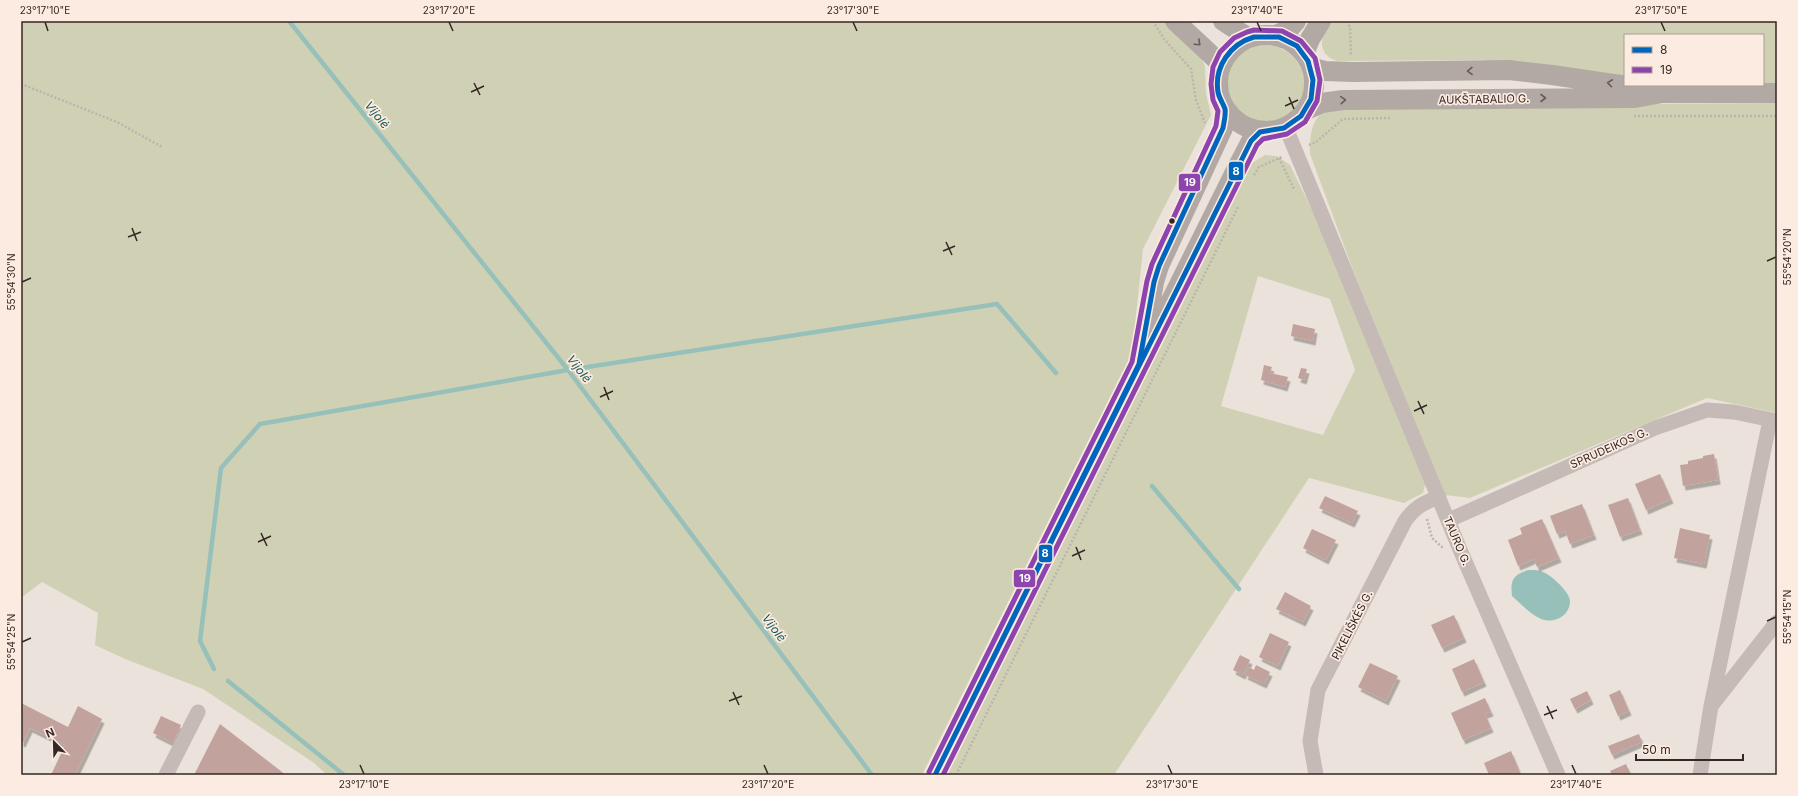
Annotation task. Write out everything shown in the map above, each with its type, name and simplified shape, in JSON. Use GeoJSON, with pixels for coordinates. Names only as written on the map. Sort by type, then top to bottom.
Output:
{"type":"FeatureCollection","features":[{"type":"Feature","properties":{"kind":"main road"},"geometry":{"type":"LineString","coordinates":[[1175,21],[1221,64]]}},
{"type":"Feature","properties":{"kind":"main road"},"geometry":{"type":"LineString","coordinates":[[1223,21],[1249,38]]}},
{"type":"Feature","properties":{"kind":"main road"},"geometry":{"type":"LineString","coordinates":[[1276,35],[1288,30],[1296,21]]}},
{"type":"Feature","properties":{"kind":"main road"},"geometry":{"type":"LineString","coordinates":[[1308,60],[1287,39],[1276,35],[1264,35],[1249,38],[1238,44],[1228,53],[1221,64],[1218,80],[1219,96],[1225,110],[1235,121],[1247,128],[1260,132],[1278,131],[1286,128],[1297,120],[1306,110],[1313,97],[1314,82],[1308,60],[1310,39],[1321,21]]}},
{"type":"Feature","properties":{"kind":"main road","name":"AUKŠTABALIO G."},"geometry":{"type":"LineString","coordinates":[[1308,60],[1325,71],[1509,70],[1552,74],[1624,85]]}},
{"type":"Feature","properties":{"kind":"main road","name":"AUKŠTABALIO G."},"geometry":{"type":"LineString","coordinates":[[1628,86],[1662,93]]}},
{"type":"Feature","properties":{"kind":"main road","name":"AUKŠTABALIO G."},"geometry":{"type":"LineString","coordinates":[[1306,110],[1322,103],[1343,100],[1636,98],[1662,93],[1777,93]]}},
{"type":"Feature","properties":{"kind":"main road"},"geometry":{"type":"LineString","coordinates":[[1139,364],[1154,282],[1159,266],[1223,128],[1225,110]]}},
{"type":"Feature","properties":{"kind":"main road"},"geometry":{"type":"LineString","coordinates":[[935,775],[1238,166],[1251,141],[1260,132]]}},
{"type":"Feature","properties":{"kind":"street","name":"TAURO G."},"geometry":{"type":"LineString","coordinates":[[1286,128],[1439,497],[1558,775]]}},
{"type":"Feature","properties":{"kind":"street","name":"SPRUDEIKOS G."},"geometry":{"type":"LineString","coordinates":[[1449,520],[1655,428],[1707,410],[1734,412],[1774,420]]}},
{"type":"Feature","properties":{"kind":"street"},"geometry":{"type":"LineString","coordinates":[[1700,775],[1711,706],[1774,420]]}},
{"type":"Feature","properties":{"kind":"street","name":"PIKELIŠKĖS G."},"geometry":{"type":"LineString","coordinates":[[1316,775],[1310,741],[1318,690],[1406,521],[1413,510],[1421,504],[1439,497]]}},
{"type":"Feature","properties":{"kind":"street"},"geometry":{"type":"LineString","coordinates":[[1711,706],[1777,622]]}},
{"type":"Feature","properties":{"kind":"street"},"geometry":{"type":"LineString","coordinates":[[166,775],[198,712]]}},
{"type":"Feature","properties":{"kind":"path"},"geometry":{"type":"LineString","coordinates":[[1153,21],[1164,39],[1191,68],[1196,100],[1206,122],[1205,128]]}},
{"type":"Feature","properties":{"kind":"path"},"geometry":{"type":"LineString","coordinates":[[1347,21],[1350,28]]}},
{"type":"Feature","properties":{"kind":"path"},"geometry":{"type":"LineString","coordinates":[[21,84],[117,122],[162,147]]}},
{"type":"Feature","properties":{"kind":"path"},"geometry":{"type":"LineString","coordinates":[[1251,182],[1259,167]]}},
{"type":"Feature","properties":{"kind":"path"},"geometry":{"type":"LineString","coordinates":[[956,775],[1240,203]]}},
{"type":"Feature","properties":{"kind":"green space"},"geometry":{"type":"Polygon","coordinates":[[[21,21],[1167,21],[1200,55],[1205,66],[1206,93],[1211,115],[1143,249],[1132,353],[922,775],[327,775],[314,763],[203,689],[125,659],[95,645],[98,613],[42,582],[21,598],[21,21]]]}},
{"type":"Feature","properties":{"kind":"green space"},"geometry":{"type":"Polygon","coordinates":[[[1328,21],[1777,21],[1777,84],[1764,84],[1764,34],[1624,34],[1624,80],[1481,60],[1337,61],[1330,58],[1323,49],[1322,39],[1328,21]]]}},
{"type":"Feature","properties":{"kind":"green space"},"geometry":{"type":"Polygon","coordinates":[[[1265,45],[1280,48],[1287,52],[1297,62],[1301,69],[1304,84],[1301,99],[1297,106],[1287,116],[1280,120],[1265,123],[1250,120],[1243,116],[1233,106],[1229,99],[1226,84],[1229,69],[1233,62],[1243,52],[1250,48],[1265,45]]]}},
{"type":"Feature","properties":{"kind":"green space"},"geometry":{"type":"Polygon","coordinates":[[[1777,103],[1777,413],[1707,398],[1470,498],[1445,495],[1353,270],[1310,154],[1312,128],[1318,117],[1323,112],[1333,108],[1358,106],[1777,103]]]}},
{"type":"Feature","properties":{"kind":"green space"},"geometry":{"type":"Polygon","coordinates":[[[1265,155],[1277,156],[1290,165],[1330,247],[1426,482],[1423,493],[1404,503],[1309,478],[1114,775],[945,775],[1247,166],[1265,155]],[[1258,276],[1221,406],[1323,435],[1355,370],[1330,299],[1258,276]]]}},
{"type":"Feature","properties":{"kind":"water"},"geometry":{"type":"Polygon","coordinates":[[[1528,570],[1536,570],[1546,574],[1560,584],[1567,593],[1570,601],[1569,606],[1564,615],[1560,618],[1551,620],[1541,619],[1530,612],[1512,596],[1512,582],[1516,576],[1528,570]]]}},
{"type":"Feature","properties":{"kind":"building"},"geometry":{"type":"Polygon","coordinates":[[[1293,324],[1315,329],[1313,341],[1291,336],[1293,324]]]}},
{"type":"Feature","properties":{"kind":"building"},"geometry":{"type":"Polygon","coordinates":[[[1264,365],[1272,367],[1270,373],[1288,377],[1285,387],[1261,380],[1264,365]]]}},
{"type":"Feature","properties":{"kind":"building"},"geometry":{"type":"Polygon","coordinates":[[[1301,368],[1307,369],[1304,380],[1298,378],[1301,368]]]}},
{"type":"Feature","properties":{"kind":"building"},"geometry":{"type":"Polygon","coordinates":[[[1714,454],[1718,480],[1683,486],[1680,465],[1688,464],[1688,461],[1714,454]]]}},
{"type":"Feature","properties":{"kind":"building"},"geometry":{"type":"Polygon","coordinates":[[[1660,474],[1671,499],[1646,510],[1635,484],[1660,474]]]}},
{"type":"Feature","properties":{"kind":"building"},"geometry":{"type":"Polygon","coordinates":[[[1325,496],[1358,511],[1352,523],[1319,508],[1325,496]]]}},
{"type":"Feature","properties":{"kind":"building"},"geometry":{"type":"Polygon","coordinates":[[[1628,498],[1640,530],[1620,537],[1608,505],[1628,498]]]}},
{"type":"Feature","properties":{"kind":"building"},"geometry":{"type":"Polygon","coordinates":[[[1582,504],[1594,535],[1570,544],[1565,531],[1557,534],[1550,516],[1582,504]]]}},
{"type":"Feature","properties":{"kind":"building"},"geometry":{"type":"Polygon","coordinates":[[[1542,519],[1559,558],[1537,567],[1534,559],[1518,566],[1508,540],[1522,534],[1520,528],[1542,519]]]}},
{"type":"Feature","properties":{"kind":"building"},"geometry":{"type":"Polygon","coordinates":[[[1680,528],[1710,535],[1704,564],[1674,558],[1680,528]]]}},
{"type":"Feature","properties":{"kind":"building"},"geometry":{"type":"Polygon","coordinates":[[[1312,529],[1336,540],[1326,560],[1303,548],[1312,529]]]}},
{"type":"Feature","properties":{"kind":"building"},"geometry":{"type":"Polygon","coordinates":[[[1285,592],[1311,606],[1303,622],[1276,609],[1285,592]]]}},
{"type":"Feature","properties":{"kind":"building"},"geometry":{"type":"Polygon","coordinates":[[[1454,615],[1464,638],[1442,648],[1431,625],[1454,615]]]}},
{"type":"Feature","properties":{"kind":"building"},"geometry":{"type":"Polygon","coordinates":[[[1270,633],[1289,642],[1278,666],[1259,657],[1270,633]]]}},
{"type":"Feature","properties":{"kind":"building"},"geometry":{"type":"Polygon","coordinates":[[[1240,655],[1250,660],[1243,675],[1233,670],[1240,655]]]}},
{"type":"Feature","properties":{"kind":"building"},"geometry":{"type":"Polygon","coordinates":[[[1474,659],[1484,682],[1462,692],[1452,669],[1474,659]]]}},
{"type":"Feature","properties":{"kind":"building"},"geometry":{"type":"Polygon","coordinates":[[[1370,663],[1398,676],[1386,701],[1358,687],[1370,663]]]}},
{"type":"Feature","properties":{"kind":"building"},"geometry":{"type":"Polygon","coordinates":[[[1256,665],[1270,672],[1264,684],[1245,675],[1249,667],[1254,670],[1256,665]]]}},
{"type":"Feature","properties":{"kind":"building"},"geometry":{"type":"Polygon","coordinates":[[[1620,690],[1629,711],[1618,716],[1609,695],[1620,690]]]}},
{"type":"Feature","properties":{"kind":"building"},"geometry":{"type":"Polygon","coordinates":[[[1587,691],[1591,700],[1575,709],[1570,699],[1587,691]]]}},
{"type":"Feature","properties":{"kind":"building"},"geometry":{"type":"Polygon","coordinates":[[[1485,698],[1491,712],[1485,714],[1491,728],[1463,740],[1451,713],[1485,698]]]}},
{"type":"Feature","properties":{"kind":"building"},"geometry":{"type":"Polygon","coordinates":[[[21,703],[68,727],[78,706],[102,719],[75,775],[51,775],[65,745],[30,728],[23,743],[21,742],[21,703]]]}},
{"type":"Feature","properties":{"kind":"building"},"geometry":{"type":"Polygon","coordinates":[[[161,716],[181,725],[173,743],[153,733],[161,716]]]}},
{"type":"Feature","properties":{"kind":"building"},"geometry":{"type":"Polygon","coordinates":[[[220,724],[286,775],[194,775],[220,724]]]}},
{"type":"Feature","properties":{"kind":"building"},"geometry":{"type":"Polygon","coordinates":[[[1639,734],[1642,742],[1612,755],[1608,746],[1639,734]]]}},
{"type":"Feature","properties":{"kind":"building"},"geometry":{"type":"Polygon","coordinates":[[[1511,751],[1521,775],[1489,775],[1484,763],[1511,751]]]}},
{"type":"Feature","properties":{"kind":"building"},"geometry":{"type":"Polygon","coordinates":[[[1626,764],[1631,775],[1612,775],[1610,771],[1626,764]]]}},
{"type":"Feature","properties":{"kind":"waterway","name":"Vijolė"},"geometry":{"type":"LineString","coordinates":[[289,21],[568,370],[872,775]]}},
{"type":"Feature","properties":{"kind":"waterway"},"geometry":{"type":"LineString","coordinates":[[214,669],[200,641],[221,468],[260,424],[568,370],[997,304],[1056,373]]}},
{"type":"Feature","properties":{"kind":"waterway"},"geometry":{"type":"LineString","coordinates":[[1152,486],[1239,589]]}},
{"type":"Feature","properties":{"kind":"waterway"},"geometry":{"type":"LineString","coordinates":[[228,681],[344,775]]}},
{"type":"Feature","properties":{"kind":"transit line","name":"19"},"geometry":{"type":"LineString","coordinates":[[929,772],[1132,362],[1147,281],[1152,264],[1216,126],[1218,111],[1213,100],[1211,84],[1213,67],[1220,52],[1234,38],[1247,32],[1254,30],[1282,31],[1301,41],[1315,58],[1320,80],[1317,101],[1305,122],[1287,134],[1263,139],[1257,145],[943,775]]}},
{"type":"Feature","properties":{"kind":"transit line","name":"8"},"geometry":{"type":"LineString","coordinates":[[1254,37],[1279,37],[1297,46],[1308,61],[1313,80],[1311,99],[1301,116],[1284,128],[1260,132],[1251,141],[935,775],[1139,364],[1154,282],[1159,266],[1223,128],[1225,109],[1219,94],[1217,83],[1221,65],[1231,51],[1238,45],[1245,40],[1254,37]]}}]}
